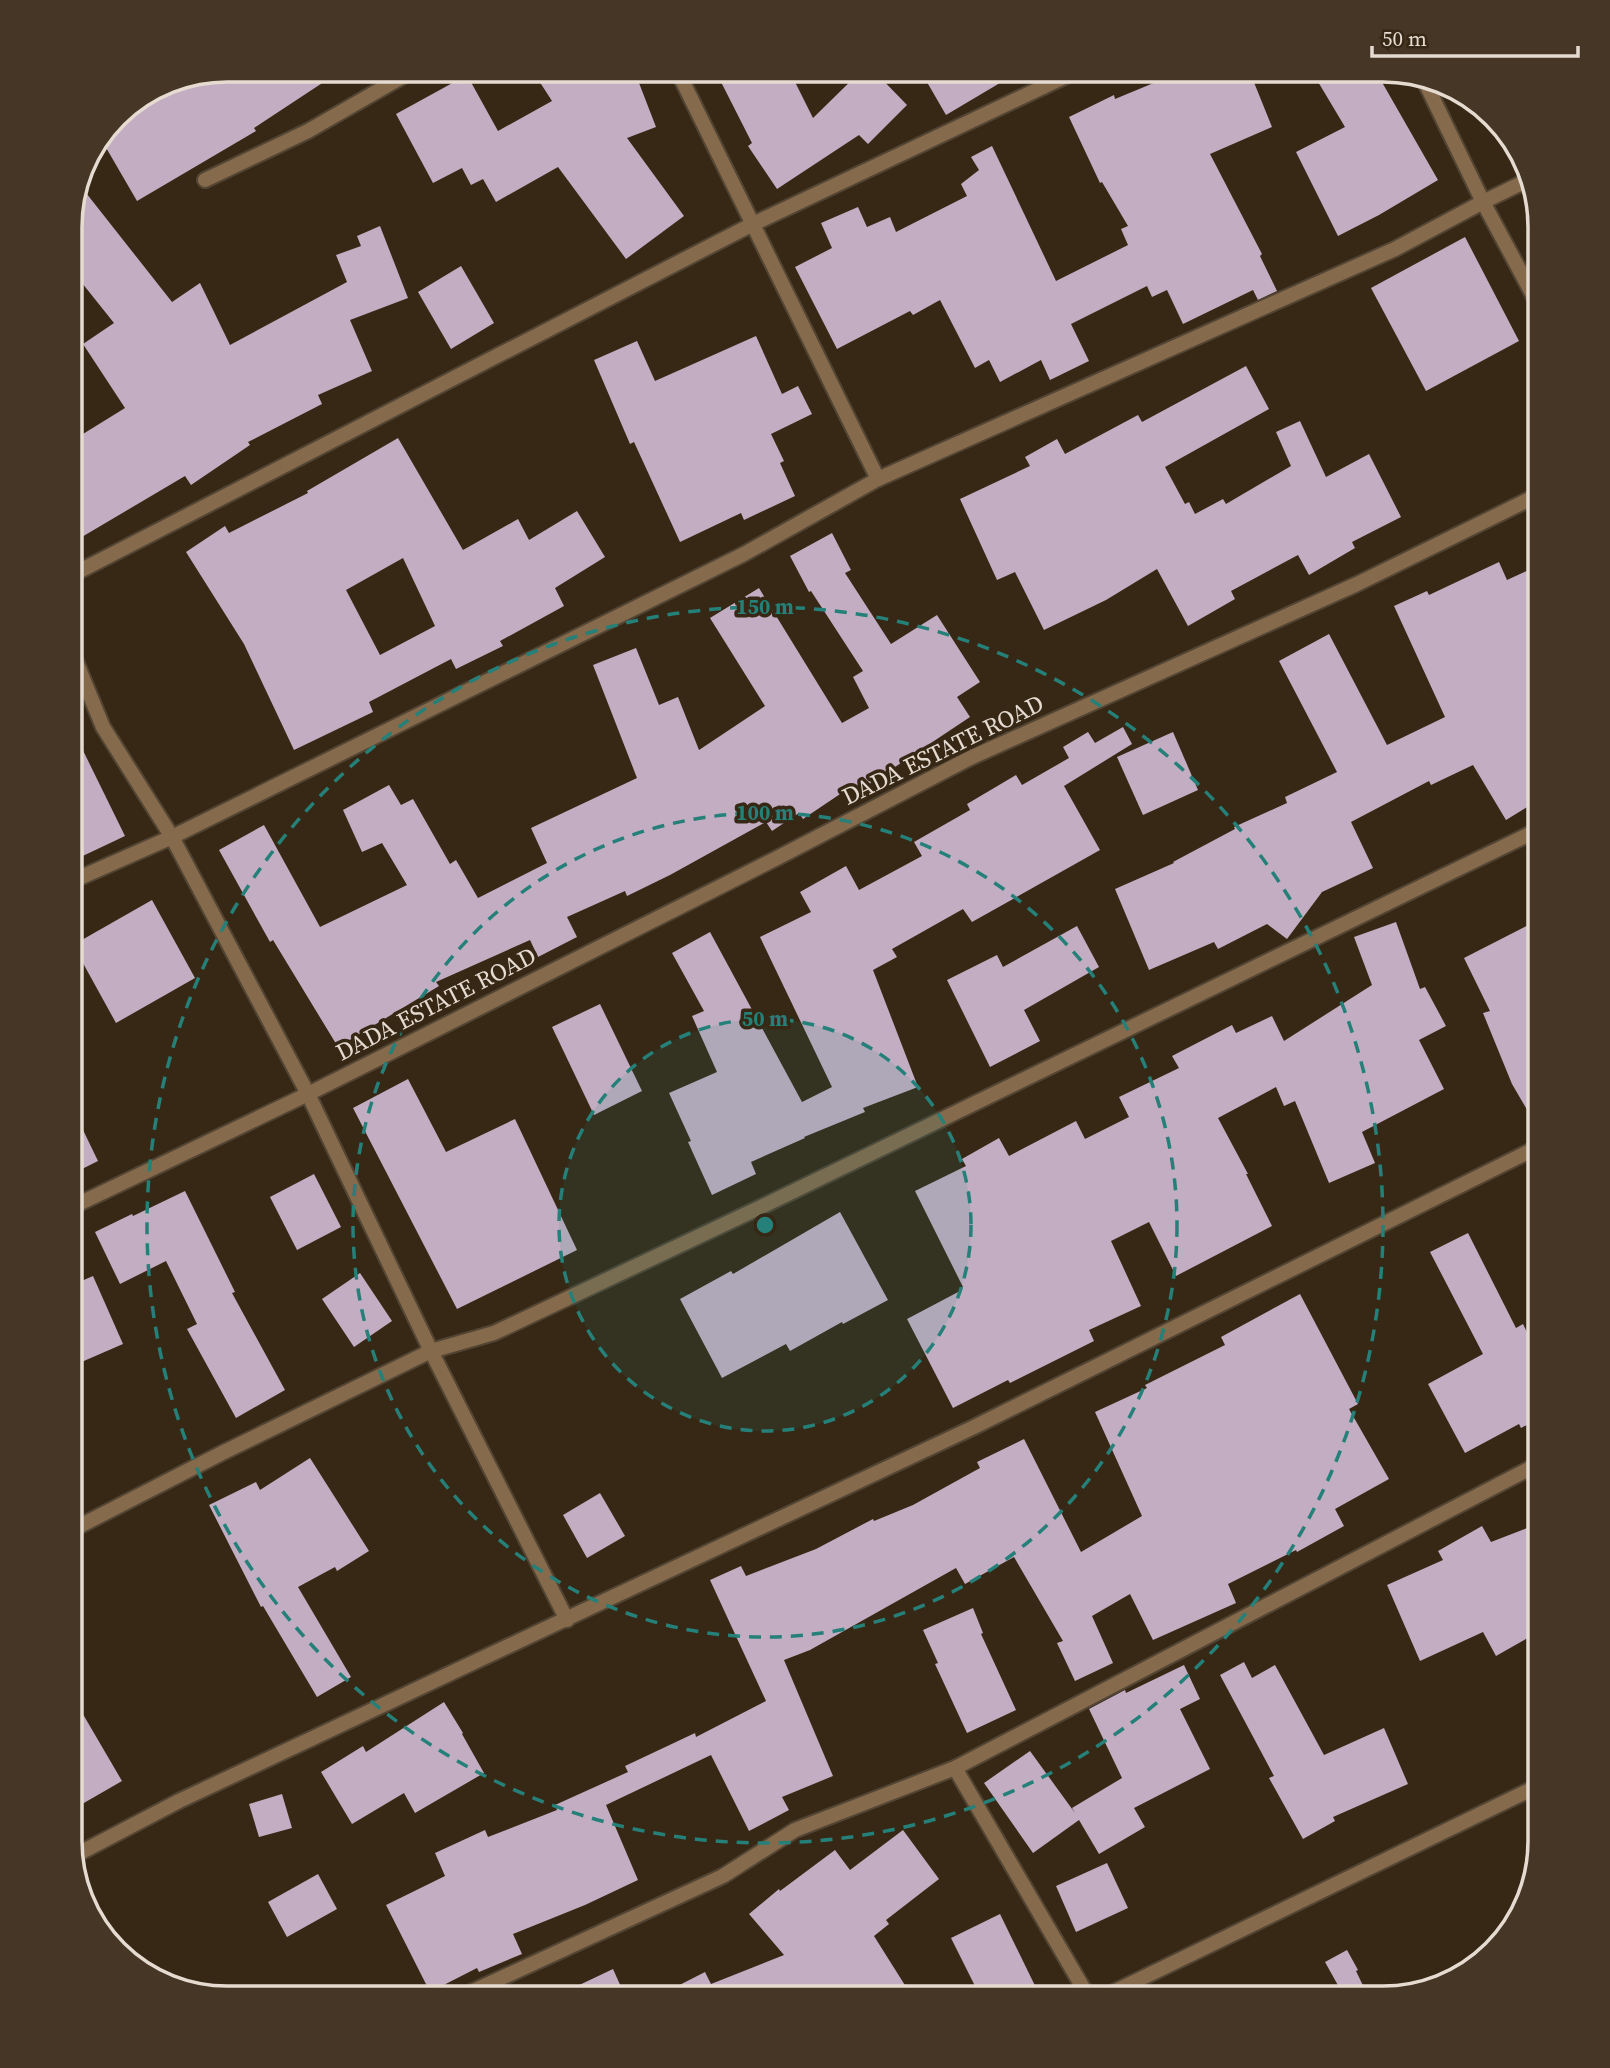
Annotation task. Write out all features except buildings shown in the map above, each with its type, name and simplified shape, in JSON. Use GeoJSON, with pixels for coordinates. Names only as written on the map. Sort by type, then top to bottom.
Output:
{"type":"FeatureCollection","features":[{"type":"Feature","properties":{"kind":"street"},"geometry":{"type":"LineString","coordinates":[[205,180],[308,131],[393,82]]}},
{"type":"Feature","properties":{"kind":"street"},"geometry":{"type":"LineString","coordinates":[[683,82],[878,479]]}},
{"type":"Feature","properties":{"kind":"street"},"geometry":{"type":"LineString","coordinates":[[1041,83],[1043,87]]}},
{"type":"Feature","properties":{"kind":"street"},"geometry":{"type":"LineString","coordinates":[[83,569],[753,224],[1052,83]]}},
{"type":"Feature","properties":{"kind":"street"},"geometry":{"type":"LineString","coordinates":[[1429,90],[1483,202],[1528,286]]}},
{"type":"Feature","properties":{"kind":"street"},"geometry":{"type":"LineString","coordinates":[[83,876],[172,837],[744,554],[878,479],[1395,249],[1521,183]]}},
{"type":"Feature","properties":{"kind":"street","name":"DADA ESTATE ROAD"},"geometry":{"type":"LineString","coordinates":[[82,1202],[308,1094],[778,858],[970,758],[1345,590],[1528,500]]}},
{"type":"Feature","properties":{"kind":"street"},"geometry":{"type":"LineString","coordinates":[[83,678],[103,727],[172,837],[308,1094],[431,1351],[567,1620]]}},
{"type":"Feature","properties":{"kind":"street"},"geometry":{"type":"LineString","coordinates":[[82,1525],[431,1351],[494,1333],[690,1241],[1528,835]]}},
{"type":"Feature","properties":{"kind":"street"},"geometry":{"type":"LineString","coordinates":[[83,1851],[179,1801],[972,1428],[1528,1152]]}},
{"type":"Feature","properties":{"kind":"street"},"geometry":{"type":"LineString","coordinates":[[484,1986],[723,1876],[795,1830],[955,1769],[1528,1469]]}},
{"type":"Feature","properties":{"kind":"street"},"geometry":{"type":"LineString","coordinates":[[955,1769],[1082,1986]]}},
{"type":"Feature","properties":{"kind":"street"},"geometry":{"type":"LineString","coordinates":[[1126,1986],[1528,1791]]}}]}
